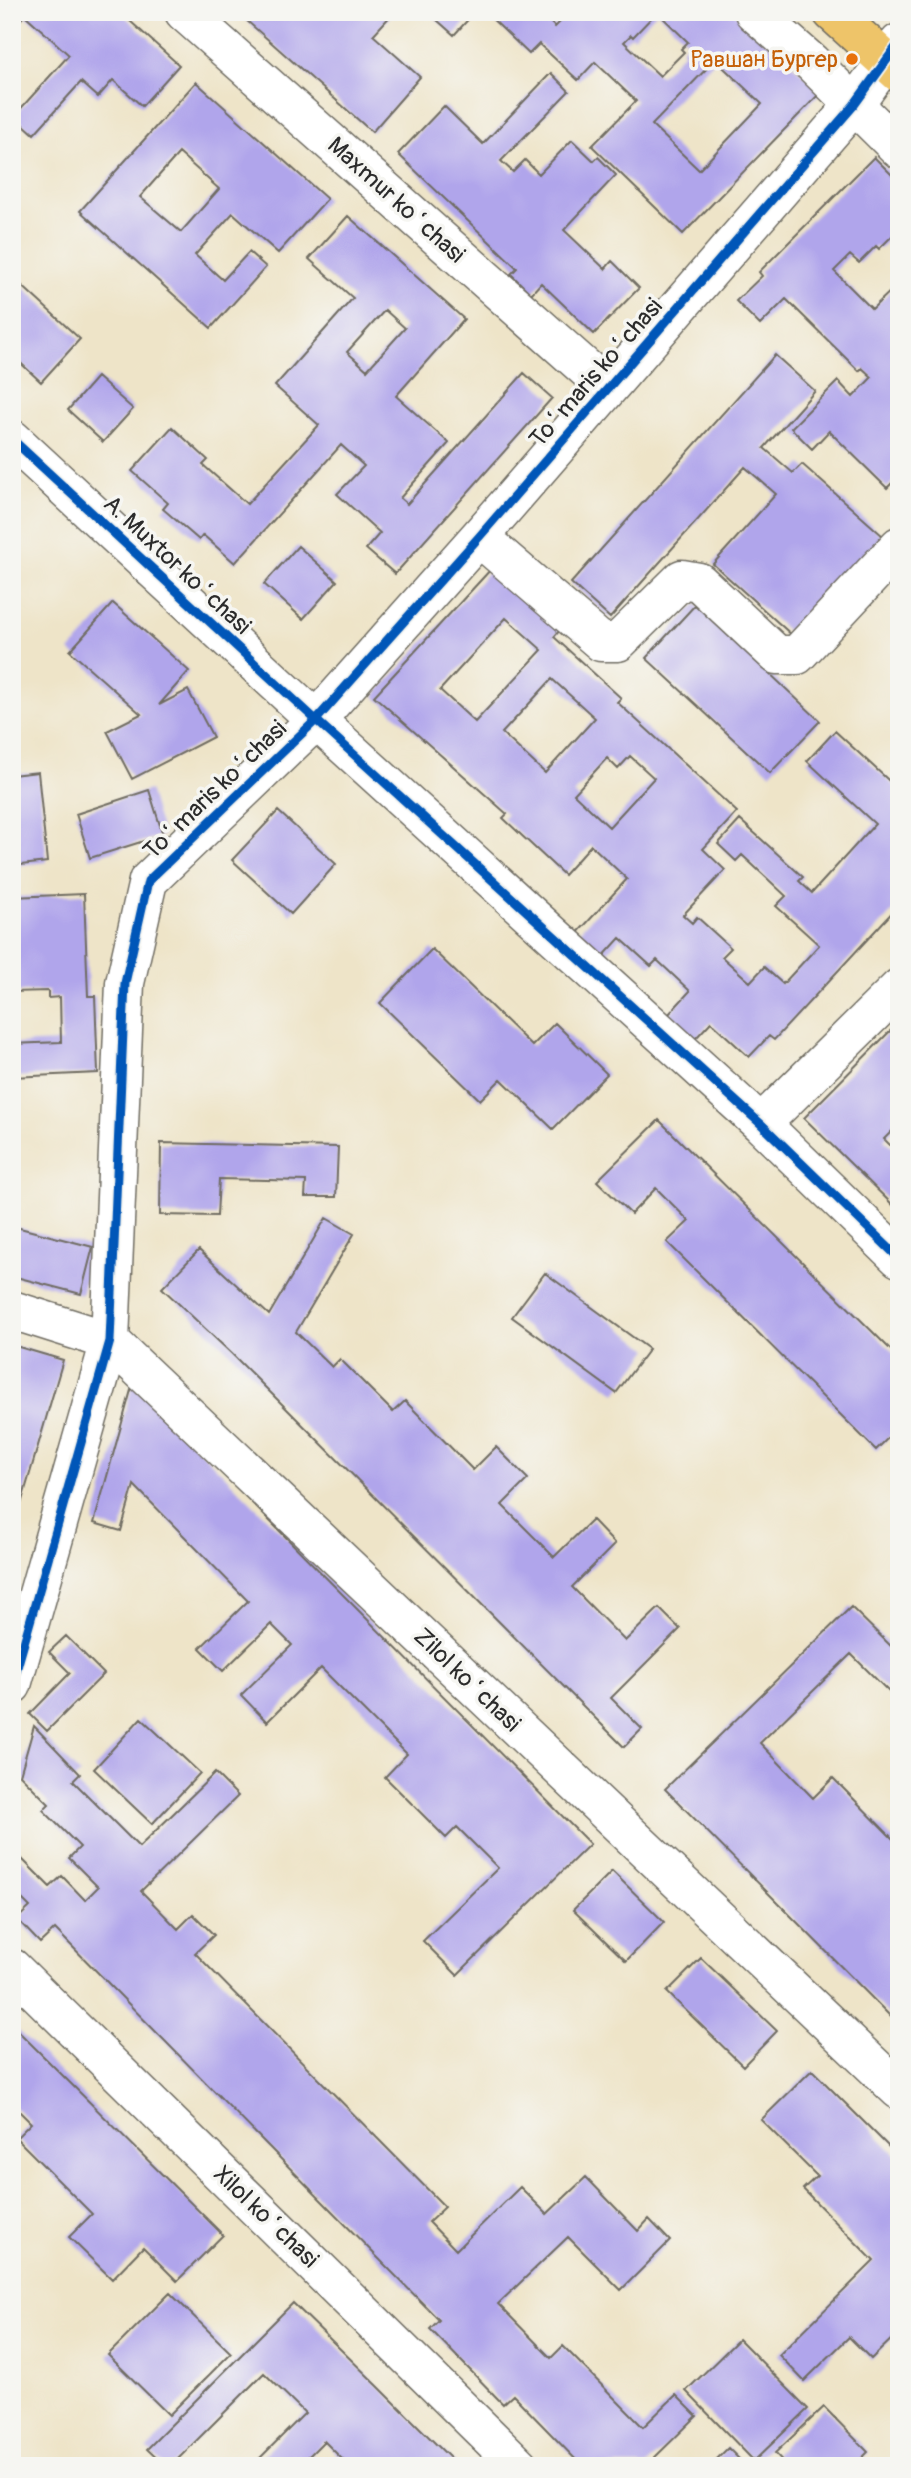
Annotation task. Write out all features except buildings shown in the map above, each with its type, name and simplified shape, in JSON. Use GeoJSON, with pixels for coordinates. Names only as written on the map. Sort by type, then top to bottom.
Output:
{"type":"FeatureCollection","features":[{"type":"Feature","properties":{"kind":"main road"},"geometry":{"type":"LineString","coordinates":[[832,12],[894,59]]}},
{"type":"Feature","properties":{"kind":"street","name":"Maxmur koʻchasi"},"geometry":{"type":"LineString","coordinates":[[184,12],[608,388]]}},
{"type":"Feature","properties":{"kind":"street"},"geometry":{"type":"LineString","coordinates":[[754,12],[812,63],[899,149]]}},
{"type":"Feature","properties":{"kind":"street","name":"Toʻmaris koʻchasi"},"geometry":{"type":"LineString","coordinates":[[12,1685],[110,1341],[125,983],[148,881],[316,720],[479,537],[894,59]]}},
{"type":"Feature","properties":{"kind":"street","name":"A. Muxtor koʻchasi"},"geometry":{"type":"LineString","coordinates":[[12,439],[316,720],[761,1124],[899,1258]]}},
{"type":"Feature","properties":{"kind":"street"},"geometry":{"type":"LineString","coordinates":[[479,537],[601,642],[618,642],[682,579],[699,582],[777,655],[797,655],[899,545]]}},
{"type":"Feature","properties":{"kind":"street"},"geometry":{"type":"LineString","coordinates":[[761,1124],[899,988]]}},
{"type":"Feature","properties":{"kind":"street","name":"Zilol koʻchasi"},"geometry":{"type":"LineString","coordinates":[[12,1310],[110,1341],[899,2090]]}},
{"type":"Feature","properties":{"kind":"street","name":"Xilol koʻchasi"},"geometry":{"type":"LineString","coordinates":[[12,1968],[519,2466]]}},
{"type":"Feature","properties":{"kind":"cycle path"},"geometry":{"type":"LineString","coordinates":[[12,1685],[110,1341],[125,983],[148,881],[316,720],[479,537],[854,105],[899,43]]}},
{"type":"Feature","properties":{"kind":"cycle path"},"geometry":{"type":"LineString","coordinates":[[12,439],[316,720],[761,1124],[899,1258]]}},
{"type":"Feature","properties":{"kind":"place","name":"Равшан Бургер"},"geometry":{"type":"Point","coordinates":[852,59]}}]}
